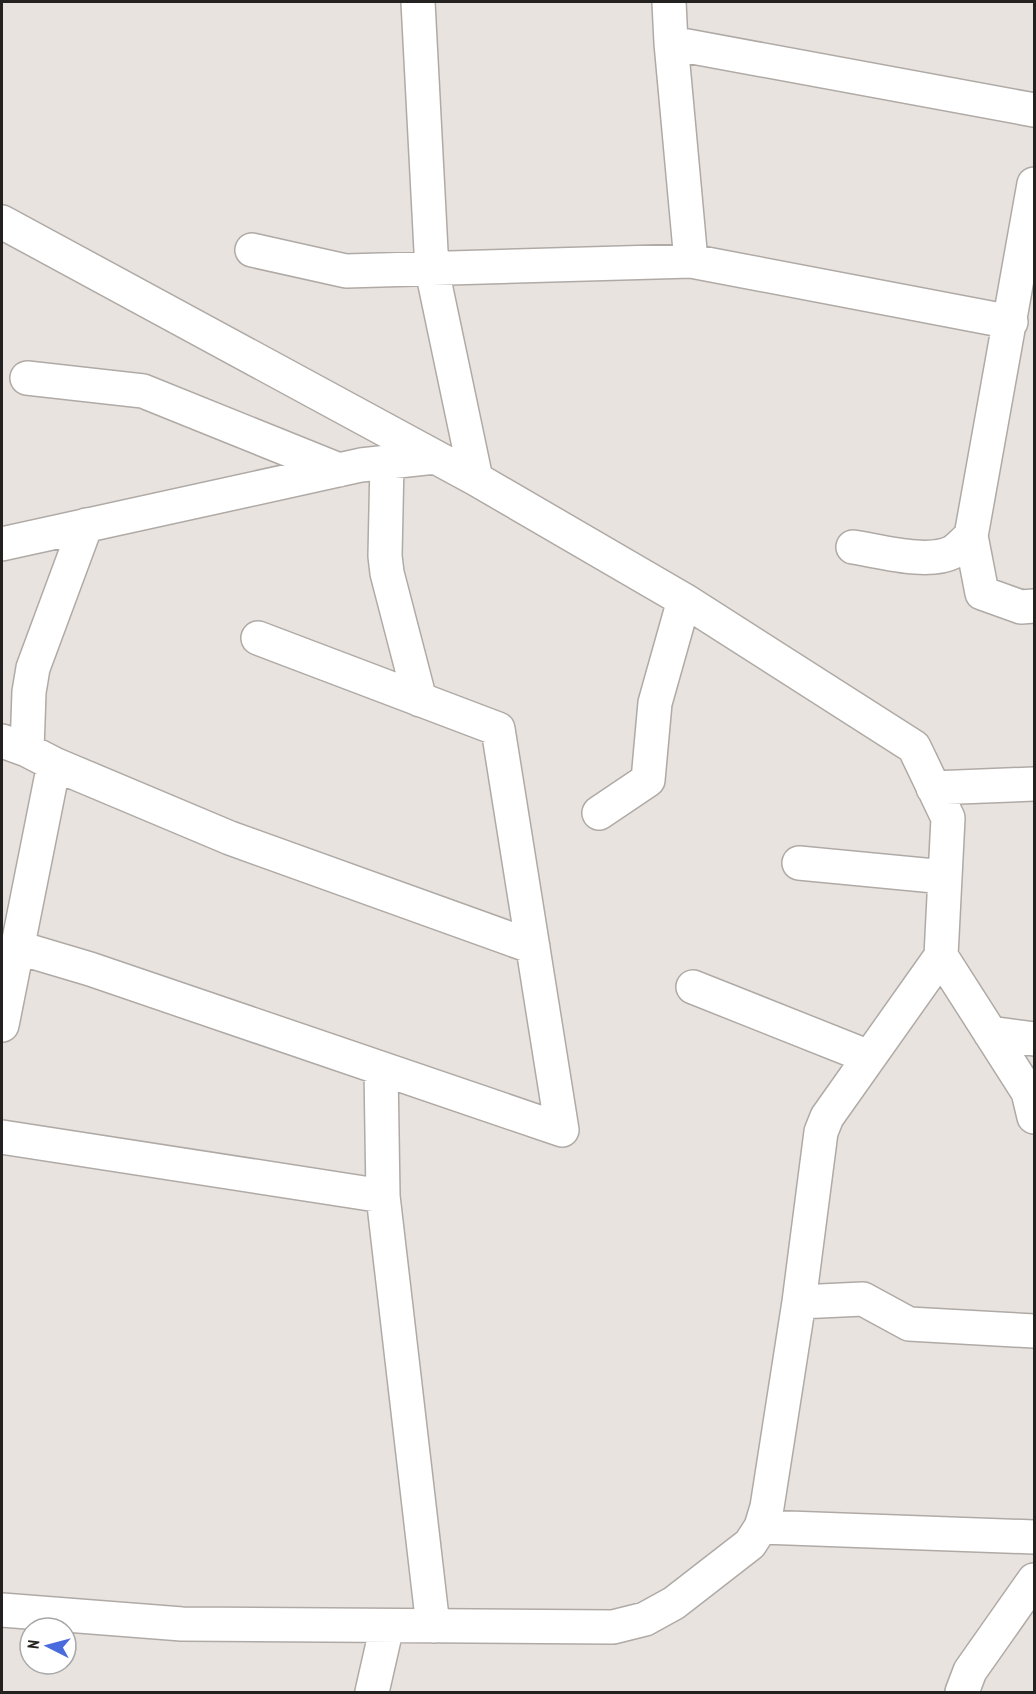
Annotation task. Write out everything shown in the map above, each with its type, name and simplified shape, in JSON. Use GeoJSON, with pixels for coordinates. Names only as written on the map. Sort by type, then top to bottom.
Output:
{"type":"FeatureCollection","features":[{"type":"Feature","properties":{"kind":"street"},"geometry":{"type":"LineString","coordinates":[[418,2],[432,270],[476,479]]}},
{"type":"Feature","properties":{"kind":"street"},"geometry":{"type":"LineString","coordinates":[[669,2],[670,43],[691,261]]}},
{"type":"Feature","properties":{"kind":"street"},"geometry":{"type":"LineString","coordinates":[[670,43],[1035,110]]}},
{"type":"Feature","properties":{"kind":"street"},"geometry":{"type":"LineString","coordinates":[[1035,184],[971,536],[982,593],[1020,607],[1035,606]]}},
{"type":"Feature","properties":{"kind":"street"},"geometry":{"type":"LineString","coordinates":[[2,222],[476,479],[684,600],[914,747],[948,818],[941,956],[827,1117],[821,1132],[799,1302],[767,1507],[762,1527],[750,1544],[674,1603],[645,1619],[613,1626],[182,1624],[2,1610]]}},
{"type":"Feature","properties":{"kind":"street"},"geometry":{"type":"LineString","coordinates":[[252,250],[346,271],[691,261],[1011,322]]}},
{"type":"Feature","properties":{"kind":"street"},"geometry":{"type":"LineString","coordinates":[[27,378],[143,391],[339,470]]}},
{"type":"Feature","properties":{"kind":"street"},"geometry":{"type":"LineString","coordinates":[[2,544],[339,470],[435,457]]}},
{"type":"Feature","properties":{"kind":"street"},"geometry":{"type":"LineString","coordinates":[[387,462],[385,556],[387,573],[420,700]]}},
{"type":"Feature","properties":{"kind":"street"},"geometry":{"type":"LineString","coordinates":[[2,1025],[16,947],[29,693],[33,668],[86,525]]}},
{"type":"Feature","properties":{"kind":"street"},"geometry":{"type":"LineString","coordinates":[[854,547],[918,557],[936,557],[953,551],[971,536]]}},
{"type":"Feature","properties":{"kind":"street"},"geometry":{"type":"LineString","coordinates":[[599,813],[648,780],[655,703],[684,600]]}},
{"type":"Feature","properties":{"kind":"street"},"geometry":{"type":"LineString","coordinates":[[16,947],[90,969],[562,1130],[498,729],[258,638]]}},
{"type":"Feature","properties":{"kind":"street"},"geometry":{"type":"LineString","coordinates":[[27,752],[230,838],[533,947]]}},
{"type":"Feature","properties":{"kind":"street"},"geometry":{"type":"LineString","coordinates":[[933,788],[1035,784]]}},
{"type":"Feature","properties":{"kind":"street"},"geometry":{"type":"LineString","coordinates":[[798,863],[945,877]]}},
{"type":"Feature","properties":{"kind":"street"},"geometry":{"type":"LineString","coordinates":[[941,956],[1028,1092],[1034,1110]]}},
{"type":"Feature","properties":{"kind":"street"},"geometry":{"type":"LineString","coordinates":[[693,987],[869,1057]]}},
{"type":"Feature","properties":{"kind":"street"},"geometry":{"type":"LineString","coordinates":[[990,1033],[1035,1039]]}},
{"type":"Feature","properties":{"kind":"street"},"geometry":{"type":"LineString","coordinates":[[381,1069],[383,1196],[433,1626]]}},
{"type":"Feature","properties":{"kind":"street"},"geometry":{"type":"LineString","coordinates":[[2,1137],[383,1196]]}},
{"type":"Feature","properties":{"kind":"street"},"geometry":{"type":"LineString","coordinates":[[799,1302],[862,1299],[909,1324],[1035,1331]]}},
{"type":"Feature","properties":{"kind":"street"},"geometry":{"type":"LineString","coordinates":[[762,1527],[1035,1537]]}},
{"type":"Feature","properties":{"kind":"street"},"geometry":{"type":"LineString","coordinates":[[962,1692],[970,1671],[1035,1580]]}},
{"type":"Feature","properties":{"kind":"street"},"geometry":{"type":"LineString","coordinates":[[372,1692],[387,1626]]}}]}
